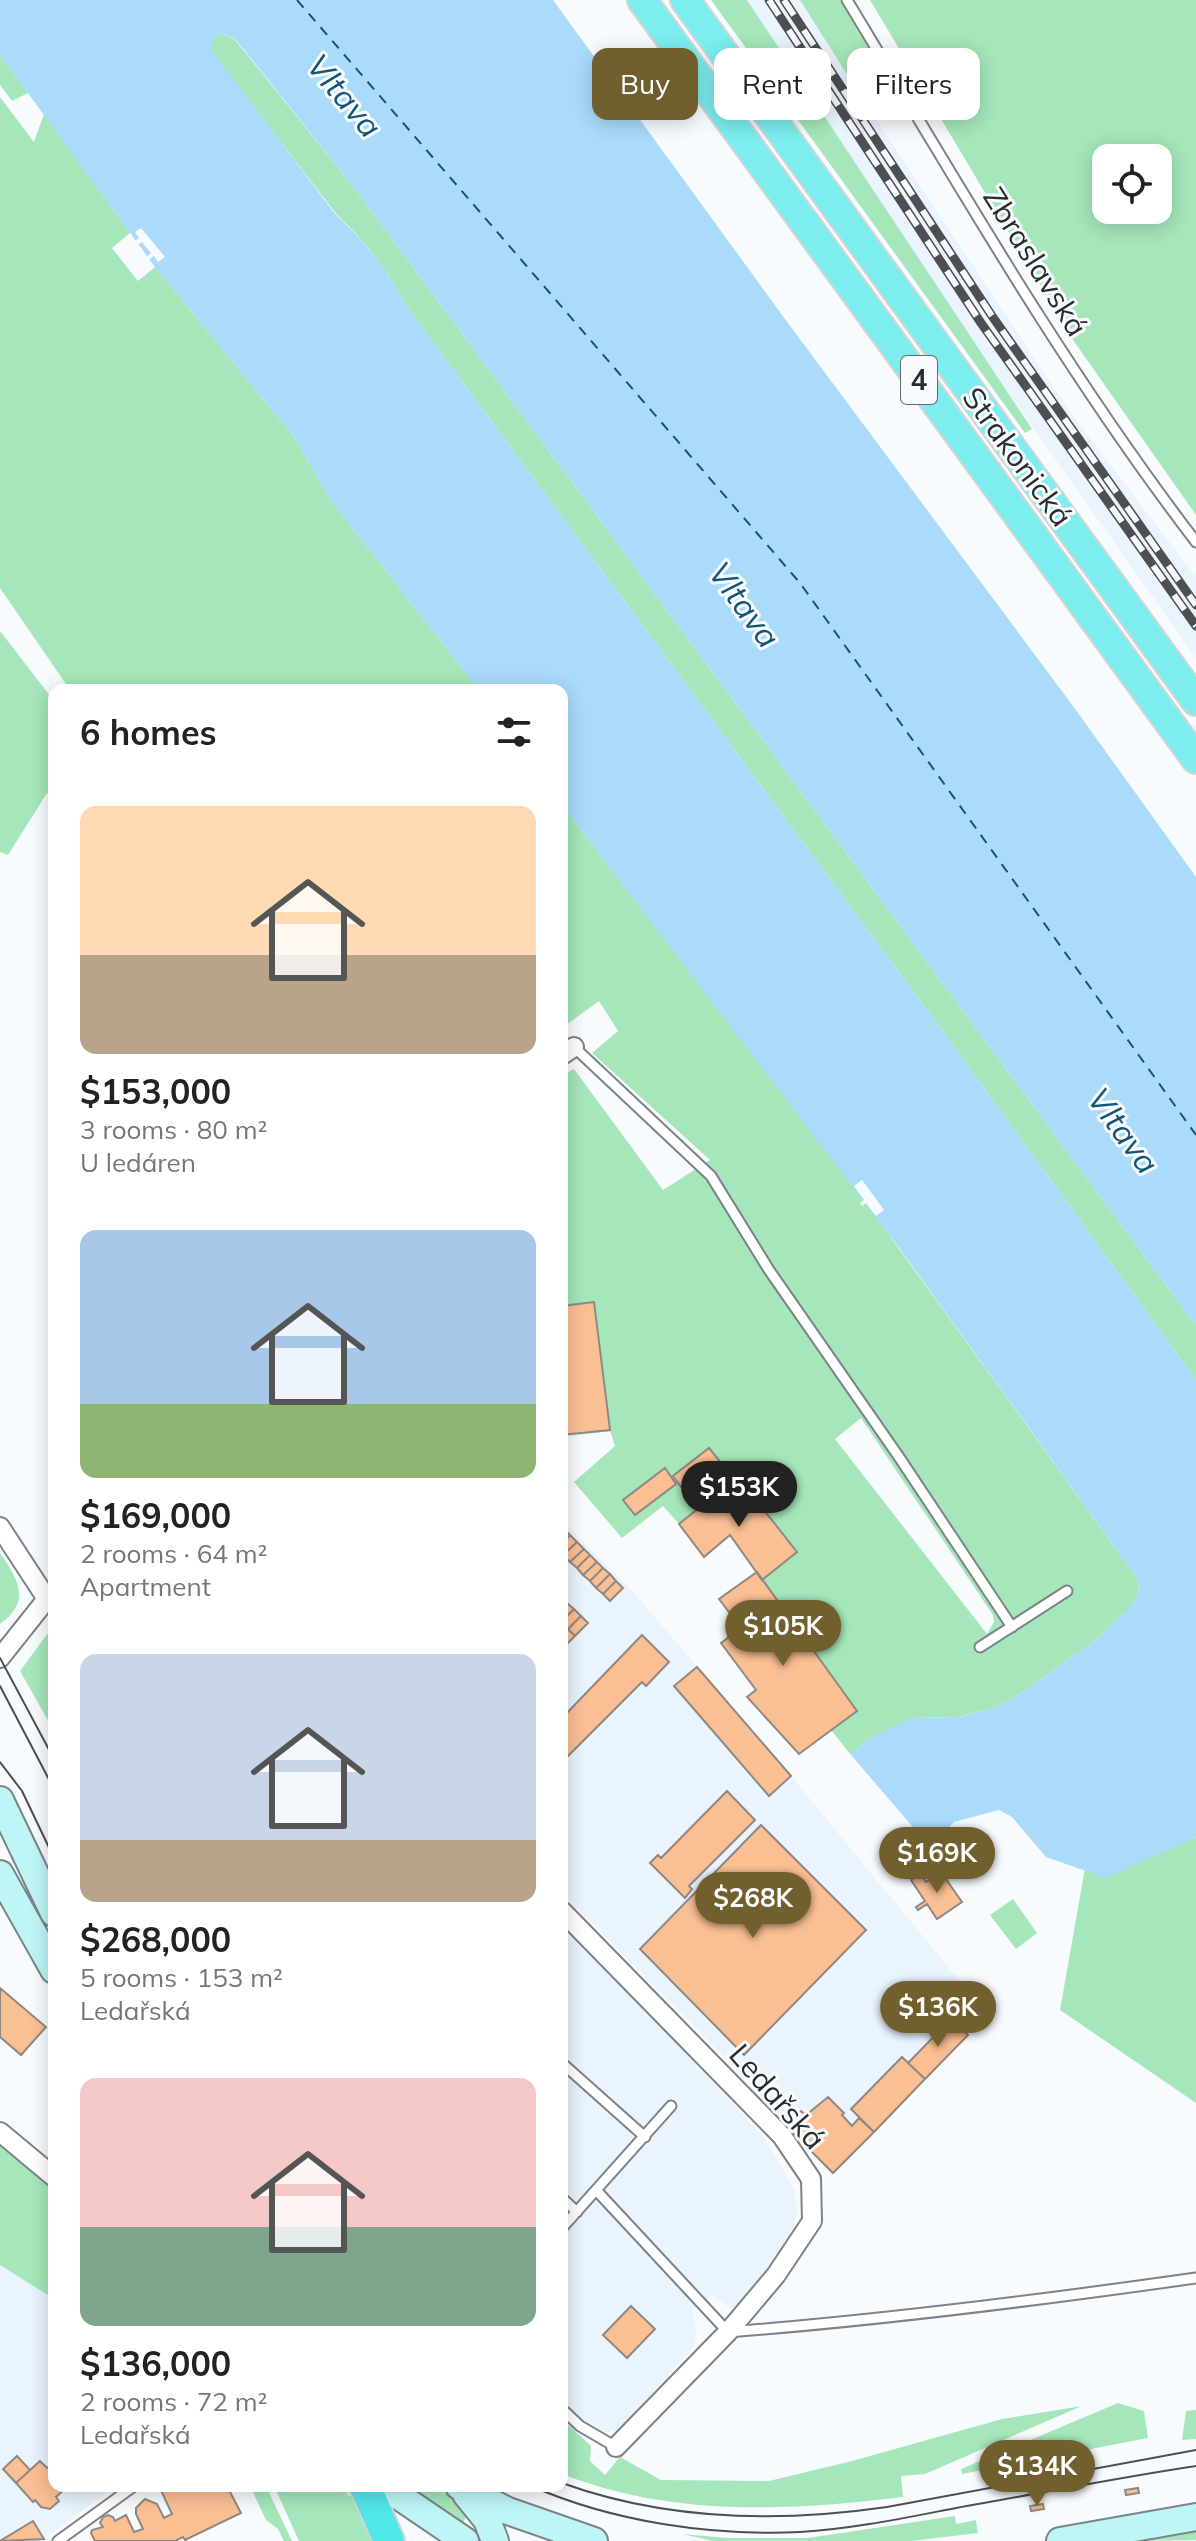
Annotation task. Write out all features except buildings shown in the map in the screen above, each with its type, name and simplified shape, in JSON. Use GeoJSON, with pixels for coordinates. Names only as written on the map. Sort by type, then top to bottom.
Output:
{"type":"FeatureCollection","features":[{"type":"Feature","properties":{"kind":"highway"},"geometry":{"type":"LineString","coordinates":[[368,2492],[389,2541]]}},
{"type":"Feature","properties":{"kind":"main road","name":"Strakonická"},"geometry":{"type":"LineString","coordinates":[[642,0],[1196,759]]}},
{"type":"Feature","properties":{"kind":"main road","name":"Strakonická"},"geometry":{"type":"LineString","coordinates":[[685,0],[1196,701]]}},
{"type":"Feature","properties":{"kind":"main road"},"geometry":{"type":"LineString","coordinates":[[0,1800],[48,1900]]}},
{"type":"Feature","properties":{"kind":"main road"},"geometry":{"type":"LineString","coordinates":[[0,1874],[48,1959]]}},
{"type":"Feature","properties":{"kind":"main road"},"geometry":{"type":"LineString","coordinates":[[392,2492],[465,2541]]}},
{"type":"Feature","properties":{"kind":"main road"},"geometry":{"type":"LineString","coordinates":[[463,2492],[481,2510],[495,2541]]}},
{"type":"Feature","properties":{"kind":"main road"},"geometry":{"type":"LineString","coordinates":[[469,2492],[508,2511],[594,2541]]}},
{"type":"Feature","properties":{"kind":"main road"},"geometry":{"type":"LineString","coordinates":[[1060,2541],[1196,2517]]}},
{"type":"Feature","properties":{"kind":"street"},"geometry":{"type":"LineString","coordinates":[[0,1527],[48,1591]]}},
{"type":"Feature","properties":{"kind":"street"},"geometry":{"type":"LineString","coordinates":[[0,1658],[48,1599]]}},
{"type":"Feature","properties":{"kind":"street","name":"Ledařská"},"geometry":{"type":"LineString","coordinates":[[568,1917],[782,2136],[811,2179],[812,2221],[776,2275],[728,2332],[616,2447]]}},
{"type":"Feature","properties":{"kind":"street"},"geometry":{"type":"LineString","coordinates":[[0,2132],[48,2172]]}},
{"type":"Feature","properties":{"kind":"lane","name":"Zbraslavská"},"geometry":{"type":"LineString","coordinates":[[847,0],[1022,290],[1144,473],[1196,542]]}},
{"type":"Feature","properties":{"kind":"lane"},"geometry":{"type":"LineString","coordinates":[[568,1051],[711,1176],[786,1295],[1012,1627]]}},
{"type":"Feature","properties":{"kind":"lane"},"geometry":{"type":"LineString","coordinates":[[980,1647],[1067,1591]]}},
{"type":"Feature","properties":{"kind":"lane"},"geometry":{"type":"LineString","coordinates":[[568,2068],[645,2137]]}},
{"type":"Feature","properties":{"kind":"lane"},"geometry":{"type":"LineString","coordinates":[[568,2222],[671,2106]]}},
{"type":"Feature","properties":{"kind":"lane"},"geometry":{"type":"LineString","coordinates":[[596,2190],[728,2332],[800,2327],[1196,2278]]}},
{"type":"Feature","properties":{"kind":"lane"},"geometry":{"type":"LineString","coordinates":[[568,2204],[577,2212]]}},
{"type":"Feature","properties":{"kind":"lane"},"geometry":{"type":"LineString","coordinates":[[568,2415],[580,2426],[616,2447]]}},
{"type":"Feature","properties":{"kind":"lane"},"geometry":{"type":"LineString","coordinates":[[58,2541],[126,2492]]}},
{"type":"Feature","properties":{"kind":"shaded area"},"geometry":{"type":"Polygon","coordinates":[[[747,0],[804,0],[847,73],[847,120],[877,120],[1068,409],[1196,577],[1196,658],[966,333],[826,120],[831,120],[831,48],[779,48],[747,0]]]}},
{"type":"Feature","properties":{"kind":"shaded area"},"geometry":{"type":"Polygon","coordinates":[[[568,1527],[627,1585],[791,1776],[987,2014],[833,2173],[745,2078],[568,1899],[568,1527]]]}},
{"type":"Feature","properties":{"kind":"shaded area"},"geometry":{"type":"Polygon","coordinates":[[[568,1936],[622,1985],[765,2139],[794,2189],[797,2209],[794,2231],[774,2269],[740,2304],[730,2308],[711,2295],[701,2303],[693,2311],[697,2335],[693,2348],[619,2430],[602,2433],[590,2428],[568,2408],[568,1936]]]}},
{"type":"Feature","properties":{"kind":"shaded area"},"geometry":{"type":"Polygon","coordinates":[[[0,2265],[48,2295],[48,2492],[108,2492],[41,2541],[0,2541],[0,2265]]]}},
{"type":"Feature","properties":{"kind":"green space"},"geometry":{"type":"Polygon","coordinates":[[[711,0],[747,0],[779,48],[746,48],[711,0]]]}},
{"type":"Feature","properties":{"kind":"green space"},"geometry":{"type":"Polygon","coordinates":[[[800,0],[840,0],[868,48],[847,48],[847,74],[800,0]]]}},
{"type":"Feature","properties":{"kind":"green space"},"geometry":{"type":"Polygon","coordinates":[[[870,0],[1196,0],[1196,515],[1073,340],[942,120],[980,120],[980,48],[899,48],[870,0]]]}},
{"type":"Feature","properties":{"kind":"green space"},"geometry":{"type":"Polygon","coordinates":[[[221,33],[236,41],[352,185],[1196,1326],[1196,1380],[958,1052],[408,308],[376,258],[337,215],[211,51],[213,39],[221,33]]]}},
{"type":"Feature","properties":{"kind":"green space"},"geometry":{"type":"Polygon","coordinates":[[[0,55],[28,93],[12,101],[0,85],[0,55]]]}},
{"type":"Feature","properties":{"kind":"green space"},"geometry":{"type":"Polygon","coordinates":[[[0,97],[34,142],[44,114],[130,233],[112,248],[138,281],[155,267],[295,438],[332,502],[474,684],[66,684],[0,588],[0,97]]]}},
{"type":"Feature","properties":{"kind":"green space"},"geometry":{"type":"Polygon","coordinates":[[[798,120],[827,120],[1032,429],[1025,433],[798,120]]]}},
{"type":"Feature","properties":{"kind":"green space"},"geometry":{"type":"Polygon","coordinates":[[[0,631],[48,693],[48,794],[8,855],[0,852],[0,631]]]}},
{"type":"Feature","properties":{"kind":"green space"},"geometry":{"type":"Polygon","coordinates":[[[568,813],[866,1203],[1137,1578],[1139,1590],[1133,1605],[1096,1640],[1017,1696],[994,1708],[958,1717],[913,1718],[869,1739],[851,1755],[831,1730],[857,1711],[762,1580],[797,1552],[738,1478],[679,1524],[663,1506],[622,1538],[574,1482],[615,1446],[610,1431],[568,1436],[609,1430],[594,1303],[568,1305],[568,1072],[574,1069],[663,1190],[710,1160],[592,1053],[618,1031],[599,1001],[568,1024],[568,813]],[[861,1418],[835,1439],[987,1634],[994,1622],[993,1615],[861,1418]]]}},
{"type":"Feature","properties":{"kind":"green space"},"geometry":{"type":"Polygon","coordinates":[[[0,1553],[16,1581],[19,1598],[16,1607],[0,1624],[0,1553]]]}},
{"type":"Feature","properties":{"kind":"green space"},"geometry":{"type":"Polygon","coordinates":[[[48,1633],[48,1720],[20,1671],[48,1633]]]}},
{"type":"Feature","properties":{"kind":"green space"},"geometry":{"type":"Polygon","coordinates":[[[1196,1837],[1196,2103],[1060,2010],[1085,1868],[1106,1877],[1196,1837]]]}},
{"type":"Feature","properties":{"kind":"green space"},"geometry":{"type":"Polygon","coordinates":[[[1013,1899],[1037,1933],[1016,1949],[990,1915],[1013,1899]]]}},
{"type":"Feature","properties":{"kind":"green space"},"geometry":{"type":"Polygon","coordinates":[[[0,2143],[48,2183],[48,2295],[0,2265],[0,2143]]]}},
{"type":"Feature","properties":{"kind":"green space"},"geometry":{"type":"Polygon","coordinates":[[[1118,2403],[1144,2411],[1148,2438],[962,2474],[961,2469],[1118,2403]]]}},
{"type":"Feature","properties":{"kind":"green space"},"geometry":{"type":"Polygon","coordinates":[[[1082,2406],[925,2474],[901,2476],[903,2497],[817,2505],[731,2507],[646,2498],[568,2476],[568,2425],[591,2446],[590,2461],[605,2475],[620,2457],[661,2480],[769,2481],[1002,2419],[1082,2406]]]}},
{"type":"Feature","properties":{"kind":"green space"},"geometry":{"type":"Polygon","coordinates":[[[1196,2410],[1196,2439],[1182,2440],[1186,2411],[1196,2410]]]}},
{"type":"Feature","properties":{"kind":"green space"},"geometry":{"type":"Polygon","coordinates":[[[253,2492],[269,2492],[292,2541],[284,2541],[278,2529],[266,2520],[253,2492]]]}},
{"type":"Feature","properties":{"kind":"green space"},"geometry":{"type":"Polygon","coordinates":[[[277,2492],[346,2492],[356,2501],[376,2541],[299,2541],[277,2492]]]}},
{"type":"Feature","properties":{"kind":"green space"},"geometry":{"type":"Polygon","coordinates":[[[409,2492],[445,2493],[468,2514],[461,2526],[409,2492]]]}},
{"type":"Feature","properties":{"kind":"green space"},"geometry":{"type":"Polygon","coordinates":[[[955,2516],[956,2524],[976,2520],[978,2533],[911,2541],[713,2541],[682,2534],[727,2538],[808,2538],[955,2516]]]}},
{"type":"Feature","properties":{"kind":"green space"},"geometry":{"type":"Polygon","coordinates":[[[1196,2528],[1196,2540],[1125,2541],[1196,2528]]]}},
{"type":"Feature","properties":{"kind":"water","name":"Vltava"},"geometry":{"type":"Polygon","coordinates":[[[0,0],[553,0],[592,54],[592,120],[640,120],[1196,877],[1196,1326],[352,185],[237,41],[221,33],[213,39],[212,51],[336,215],[376,258],[408,308],[958,1052],[1196,1380],[1196,1837],[1106,1878],[1046,1857],[1012,1817],[999,1810],[954,1822],[930,1847],[851,1755],[869,1739],[912,1718],[959,1717],[994,1708],[1017,1696],[1096,1640],[1133,1605],[1139,1590],[1137,1578],[897,1245],[568,813],[568,684],[474,684],[332,502],[295,438],[155,267],[0,55],[0,0]]]}},
{"type":"Feature","properties":{"kind":"pier"},"geometry":{"type":"Polygon","coordinates":[[[141,228],[165,257],[158,262],[154,256],[147,261],[145,258],[151,253],[142,242],[135,247],[132,243],[139,238],[135,232],[141,228]]]}},
{"type":"Feature","properties":{"kind":"pier"},"geometry":{"type":"Polygon","coordinates":[[[862,1180],[884,1210],[876,1216],[866,1203],[862,1206],[860,1203],[864,1200],[854,1186],[862,1180]]]}},
{"type":"Feature","properties":{"kind":"ferry route"},"geometry":{"type":"LineString","coordinates":[[297,0],[800,583],[1196,1135]]}},
{"type":"Feature","properties":{"kind":"tram line"},"geometry":{"type":"LineString","coordinates":[[0,1658],[48,1748]]}},
{"type":"Feature","properties":{"kind":"tram line"},"geometry":{"type":"LineString","coordinates":[[0,1686],[48,1778]]}},
{"type":"Feature","properties":{"kind":"tram line"},"geometry":{"type":"LineString","coordinates":[[0,1762],[22,1791],[48,1845]]}},
{"type":"Feature","properties":{"kind":"tram line"},"geometry":{"type":"LineString","coordinates":[[568,2485],[602,2496],[682,2512],[805,2515],[887,2507],[1196,2450]]}},
{"type":"Feature","properties":{"kind":"tram line"},"geometry":{"type":"LineString","coordinates":[[547,2492],[595,2509],[663,2524],[732,2532],[800,2532],[878,2523],[1196,2466]]}},
{"type":"Feature","properties":{"kind":"railway"},"geometry":{"type":"LineString","coordinates":[[769,0],[981,323],[1196,626]]}},
{"type":"Feature","properties":{"kind":"railway"},"geometry":{"type":"LineString","coordinates":[[784,0],[992,316],[1196,605]]}}]}
